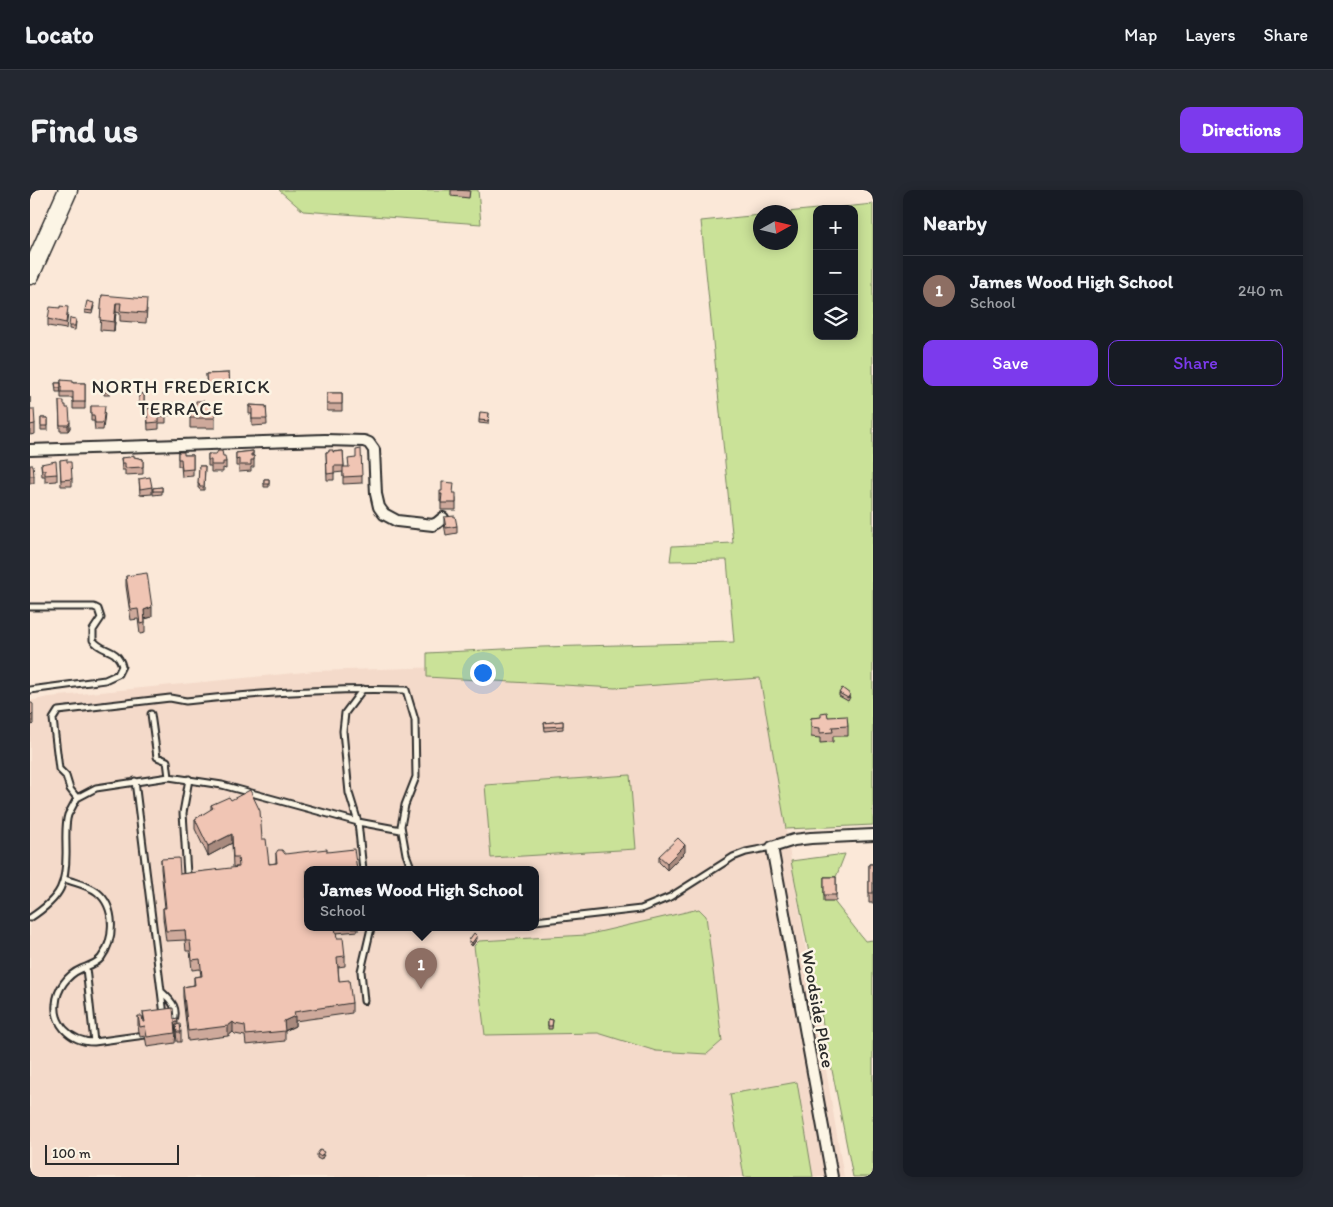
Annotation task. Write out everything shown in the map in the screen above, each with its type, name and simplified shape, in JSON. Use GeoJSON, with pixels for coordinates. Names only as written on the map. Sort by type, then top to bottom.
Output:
{"type":"FeatureCollection","features":[{"type":"Feature","properties":{"kind":"highway"},"geometry":{"type":"LineString","coordinates":[[30,275],[68,190]]}},
{"type":"Feature","properties":{"kind":"street"},"geometry":{"type":"LineString","coordinates":[[30,450],[325,440],[364,441],[369,443],[374,450],[376,494],[379,507],[384,514],[397,521],[432,525],[438,523],[443,518]]}},
{"type":"Feature","properties":{"kind":"street"},"geometry":{"type":"LineString","coordinates":[[772,847],[794,840],[810,838],[873,835]]}},
{"type":"Feature","properties":{"kind":"street","name":"Woodside Place"},"geometry":{"type":"LineString","coordinates":[[772,847],[832,1177]]}},
{"type":"Feature","properties":{"kind":"lane"},"geometry":{"type":"LineString","coordinates":[[30,607],[94,607],[98,609],[101,618],[94,630],[93,640],[100,648],[117,656],[122,666],[118,674],[105,680],[30,690]]}},
{"type":"Feature","properties":{"kind":"lane"},"geometry":{"type":"LineString","coordinates":[[363,689],[345,714],[343,731],[349,793],[358,822],[363,866]]}},
{"type":"Feature","properties":{"kind":"lane"},"geometry":{"type":"LineString","coordinates":[[77,798],[70,789],[66,776],[59,769],[53,718],[58,711],[170,698],[186,701],[293,691],[406,690],[415,720],[416,777],[405,805],[401,830],[410,866]]}},
{"type":"Feature","properties":{"kind":"lane"},"geometry":{"type":"LineString","coordinates":[[151,714],[157,757],[167,761],[169,777]]}},
{"type":"Feature","properties":{"kind":"lane"},"geometry":{"type":"LineString","coordinates":[[30,918],[54,899],[65,879],[68,816],[77,798],[96,788],[169,777],[189,779],[230,787],[358,822],[401,830]]}},
{"type":"Feature","properties":{"kind":"lane"},"geometry":{"type":"LineString","coordinates":[[188,874],[183,813],[189,779]]}},
{"type":"Feature","properties":{"kind":"lane"},"geometry":{"type":"LineString","coordinates":[[135,781],[165,1024]]}},
{"type":"Feature","properties":{"kind":"lane"},"geometry":{"type":"LineString","coordinates":[[539,921],[641,909],[670,898],[733,857],[746,852],[772,847]]}},
{"type":"Feature","properties":{"kind":"lane"},"geometry":{"type":"LineString","coordinates":[[65,879],[97,892],[105,901],[110,912],[112,925],[108,944],[100,958],[73,974],[64,982],[59,990],[55,1007],[61,1026],[84,1042],[148,1035]]}},
{"type":"Feature","properties":{"kind":"lane"},"geometry":{"type":"LineString","coordinates":[[364,1001],[361,971],[370,931]]}},
{"type":"Feature","properties":{"kind":"lane"},"geometry":{"type":"LineString","coordinates":[[86,968],[94,1042]]}},
{"type":"Feature","properties":{"kind":"lane"},"geometry":{"type":"LineString","coordinates":[[161,991],[170,999],[176,1012],[176,1017],[170,1030]]}},
{"type":"Feature","properties":{"kind":"shaded area"},"geometry":{"type":"Polygon","coordinates":[[[757,657],[844,1177],[30,1177],[30,701],[49,697],[315,671],[757,657]]]}},
{"type":"Feature","properties":{"kind":"green space"},"geometry":{"type":"Polygon","coordinates":[[[279,190],[478,190],[481,224],[303,211],[279,190]]]}},
{"type":"Feature","properties":{"kind":"green space"},"geometry":{"type":"Polygon","coordinates":[[[873,204],[873,825],[786,829],[760,678],[615,688],[427,677],[427,653],[542,647],[734,642],[727,560],[670,561],[672,546],[733,543],[701,221],[753,216],[753,250],[798,250],[798,211],[813,209],[813,340],[858,340],[858,206],[873,204]]]}},
{"type":"Feature","properties":{"kind":"green space"},"geometry":{"type":"Polygon","coordinates":[[[630,775],[636,849],[491,858],[485,785],[630,775]]]}},
{"type":"Feature","properties":{"kind":"green space"},"geometry":{"type":"Polygon","coordinates":[[[845,854],[829,895],[865,941],[873,940],[873,1177],[853,1177],[791,861],[845,854]]]}},
{"type":"Feature","properties":{"kind":"green space"},"geometry":{"type":"Polygon","coordinates":[[[699,909],[706,916],[722,1041],[707,1054],[656,1051],[598,1033],[485,1035],[474,946],[479,941],[586,935],[699,909]]]}},
{"type":"Feature","properties":{"kind":"green space"},"geometry":{"type":"Polygon","coordinates":[[[797,1082],[813,1177],[744,1177],[730,1094],[797,1082]]]}},
{"type":"Feature","properties":{"kind":"building"},"geometry":{"type":"Polygon","coordinates":[[[102,295],[147,299],[146,313],[120,311],[121,303],[116,303],[114,322],[100,320],[102,295]]]}},
{"type":"Feature","properties":{"kind":"building"},"geometry":{"type":"Polygon","coordinates":[[[87,301],[94,303],[92,311],[85,310],[87,301]]]}},
{"type":"Feature","properties":{"kind":"building"},"geometry":{"type":"Polygon","coordinates":[[[60,306],[68,307],[66,323],[48,319],[50,307],[60,308],[60,306]]]}},
{"type":"Feature","properties":{"kind":"building"},"geometry":{"type":"Polygon","coordinates":[[[70,318],[76,319],[75,326],[69,326],[70,318]]]}},
{"type":"Feature","properties":{"kind":"building"},"geometry":{"type":"Polygon","coordinates":[[[229,373],[230,385],[207,386],[206,374],[229,373]]]}},
{"type":"Feature","properties":{"kind":"building"},"geometry":{"type":"Polygon","coordinates":[[[61,380],[85,383],[85,402],[73,402],[73,392],[61,392],[61,380]]]}},
{"type":"Feature","properties":{"kind":"building"},"geometry":{"type":"Polygon","coordinates":[[[55,383],[61,383],[61,388],[56,388],[55,383]]]}},
{"type":"Feature","properties":{"kind":"building"},"geometry":{"type":"Polygon","coordinates":[[[104,384],[109,384],[109,392],[104,392],[104,384]]]}},
{"type":"Feature","properties":{"kind":"building"},"geometry":{"type":"Polygon","coordinates":[[[327,393],[342,393],[342,404],[327,404],[327,393]]]}},
{"type":"Feature","properties":{"kind":"building"},"geometry":{"type":"Polygon","coordinates":[[[139,394],[144,394],[144,402],[139,403],[139,394]]]}},
{"type":"Feature","properties":{"kind":"building"},"geometry":{"type":"Polygon","coordinates":[[[59,401],[64,401],[66,408],[69,408],[70,422],[68,425],[60,425],[59,401]]]}},
{"type":"Feature","properties":{"kind":"building"},"geometry":{"type":"Polygon","coordinates":[[[196,401],[204,401],[204,404],[214,404],[215,418],[190,418],[190,405],[196,404],[196,401]]]}},
{"type":"Feature","properties":{"kind":"building"},"geometry":{"type":"Polygon","coordinates":[[[173,403],[173,411],[167,412],[167,404],[173,403]]]}},
{"type":"Feature","properties":{"kind":"building"},"geometry":{"type":"Polygon","coordinates":[[[249,405],[266,406],[267,419],[252,419],[252,407],[249,407],[249,405]]]}},
{"type":"Feature","properties":{"kind":"building"},"geometry":{"type":"Polygon","coordinates":[[[91,406],[105,406],[103,423],[95,423],[94,415],[91,415],[91,406]]]}},
{"type":"Feature","properties":{"kind":"building"},"geometry":{"type":"Polygon","coordinates":[[[156,407],[159,410],[166,409],[166,416],[159,416],[159,422],[148,423],[147,409],[156,407]]]}},
{"type":"Feature","properties":{"kind":"building"},"geometry":{"type":"Polygon","coordinates":[[[30,409],[34,409],[35,424],[30,425],[30,409]]]}},
{"type":"Feature","properties":{"kind":"building"},"geometry":{"type":"Polygon","coordinates":[[[480,412],[489,413],[488,421],[479,420],[480,412]]]}},
{"type":"Feature","properties":{"kind":"building"},"geometry":{"type":"Polygon","coordinates":[[[41,418],[48,418],[48,426],[41,426],[41,418]]]}},
{"type":"Feature","properties":{"kind":"building"},"geometry":{"type":"Polygon","coordinates":[[[361,449],[362,476],[343,477],[343,467],[349,467],[348,459],[356,458],[356,450],[361,449]]]}},
{"type":"Feature","properties":{"kind":"building"},"geometry":{"type":"Polygon","coordinates":[[[329,450],[333,450],[333,452],[343,451],[344,466],[334,466],[334,473],[327,474],[326,452],[329,452],[329,450]]]}},
{"type":"Feature","properties":{"kind":"building"},"geometry":{"type":"Polygon","coordinates":[[[218,451],[222,451],[226,462],[223,462],[223,465],[211,465],[211,460],[208,460],[208,454],[216,454],[218,451]]]}},
{"type":"Feature","properties":{"kind":"building"},"geometry":{"type":"Polygon","coordinates":[[[253,451],[251,456],[254,456],[254,460],[251,460],[251,465],[239,465],[239,459],[236,460],[236,453],[253,451]]]}},
{"type":"Feature","properties":{"kind":"building"},"geometry":{"type":"Polygon","coordinates":[[[178,452],[184,452],[184,455],[193,455],[193,469],[182,470],[181,459],[178,459],[178,452]]]}},
{"type":"Feature","properties":{"kind":"building"},"geometry":{"type":"Polygon","coordinates":[[[134,455],[134,457],[143,459],[143,467],[125,468],[125,463],[122,463],[121,458],[134,455]]]}},
{"type":"Feature","properties":{"kind":"building"},"geometry":{"type":"Polygon","coordinates":[[[67,459],[67,462],[71,462],[72,479],[61,480],[60,460],[67,459]]]}},
{"type":"Feature","properties":{"kind":"building"},"geometry":{"type":"Polygon","coordinates":[[[56,461],[57,474],[45,475],[45,470],[42,470],[41,464],[56,461]]]}},
{"type":"Feature","properties":{"kind":"building"},"geometry":{"type":"Polygon","coordinates":[[[30,465],[33,465],[34,476],[30,476],[30,465]]]}},
{"type":"Feature","properties":{"kind":"building"},"geometry":{"type":"Polygon","coordinates":[[[199,466],[205,466],[204,487],[200,487],[198,484],[199,466]]]}},
{"type":"Feature","properties":{"kind":"building"},"geometry":{"type":"Polygon","coordinates":[[[150,477],[152,487],[140,489],[139,479],[150,477]]]}},
{"type":"Feature","properties":{"kind":"building"},"geometry":{"type":"Polygon","coordinates":[[[264,479],[269,479],[269,484],[264,484],[264,479]]]}},
{"type":"Feature","properties":{"kind":"building"},"geometry":{"type":"Polygon","coordinates":[[[442,482],[454,483],[453,493],[456,493],[456,503],[441,503],[442,494],[440,494],[440,491],[442,491],[442,482]]]}},
{"type":"Feature","properties":{"kind":"building"},"geometry":{"type":"Polygon","coordinates":[[[162,487],[162,491],[153,491],[153,488],[162,487]]]}},
{"type":"Feature","properties":{"kind":"building"},"geometry":{"type":"Polygon","coordinates":[[[455,516],[457,526],[446,528],[444,517],[455,516]]]}},
{"type":"Feature","properties":{"kind":"building"},"geometry":{"type":"Polygon","coordinates":[[[147,573],[152,607],[144,610],[145,623],[140,624],[138,609],[131,610],[126,576],[147,573]]]}},
{"type":"Feature","properties":{"kind":"building"},"geometry":{"type":"Polygon","coordinates":[[[842,688],[850,694],[848,698],[839,693],[842,688]]]}},
{"type":"Feature","properties":{"kind":"building"},"geometry":{"type":"Polygon","coordinates":[[[30,702],[33,704],[33,714],[30,717],[30,702]]]}},
{"type":"Feature","properties":{"kind":"building"},"geometry":{"type":"Polygon","coordinates":[[[827,712],[828,717],[847,716],[848,726],[832,727],[833,732],[820,733],[820,728],[811,727],[811,718],[821,717],[821,713],[827,712]]]}},
{"type":"Feature","properties":{"kind":"building"},"geometry":{"type":"Polygon","coordinates":[[[563,721],[563,726],[545,727],[544,723],[563,721]]]}},
{"type":"Feature","properties":{"kind":"building"},"geometry":{"type":"Polygon","coordinates":[[[250,790],[260,811],[262,839],[266,839],[269,864],[277,863],[276,853],[278,850],[282,850],[285,854],[327,849],[327,852],[354,849],[356,866],[304,866],[304,931],[336,931],[337,938],[343,938],[345,956],[337,957],[339,981],[349,980],[352,1003],[294,1012],[295,1016],[284,1021],[285,1031],[246,1035],[245,1026],[233,1022],[228,1026],[188,1031],[183,987],[195,985],[194,977],[202,976],[200,959],[192,960],[190,941],[186,941],[185,930],[166,931],[163,908],[166,908],[161,859],[179,858],[180,874],[239,867],[238,857],[233,857],[232,834],[208,846],[195,819],[213,808],[211,805],[229,797],[231,800],[250,790]]]}},
{"type":"Feature","properties":{"kind":"building"},"geometry":{"type":"Polygon","coordinates":[[[678,838],[685,845],[667,863],[659,856],[678,838]]]}},
{"type":"Feature","properties":{"kind":"building"},"geometry":{"type":"Polygon","coordinates":[[[869,864],[873,864],[873,893],[869,893],[869,864]]]}},
{"type":"Feature","properties":{"kind":"building"},"geometry":{"type":"Polygon","coordinates":[[[824,877],[836,877],[836,895],[824,895],[824,877]]]}},
{"type":"Feature","properties":{"kind":"building"},"geometry":{"type":"Polygon","coordinates":[[[474,933],[477,936],[472,943],[469,940],[474,933]]]}},
{"type":"Feature","properties":{"kind":"building"},"geometry":{"type":"Polygon","coordinates":[[[173,1008],[174,1019],[177,1018],[178,1022],[174,1022],[175,1033],[147,1037],[145,1026],[140,1027],[138,1016],[142,1016],[143,1022],[145,1022],[143,1012],[173,1008]]]}},
{"type":"Feature","properties":{"kind":"building"},"geometry":{"type":"Polygon","coordinates":[[[548,1019],[553,1020],[552,1026],[548,1026],[548,1019]]]}},
{"type":"Feature","properties":{"kind":"building"},"geometry":{"type":"Polygon","coordinates":[[[180,1024],[181,1032],[177,1032],[176,1025],[180,1024]]]}},
{"type":"Feature","properties":{"kind":"building"},"geometry":{"type":"Polygon","coordinates":[[[320,1150],[324,1152],[321,1157],[317,1154],[320,1150]]]}},
{"type":"Feature","properties":{"kind":"place","name":"James Wood High School"},"geometry":{"type":"Point","coordinates":[421,989]}},
{"type":"Feature","properties":{"kind":"district","name":"NORTH FREDERICK TERRACE"},"geometry":{"type":"Point","coordinates":[181,397]}}]}
